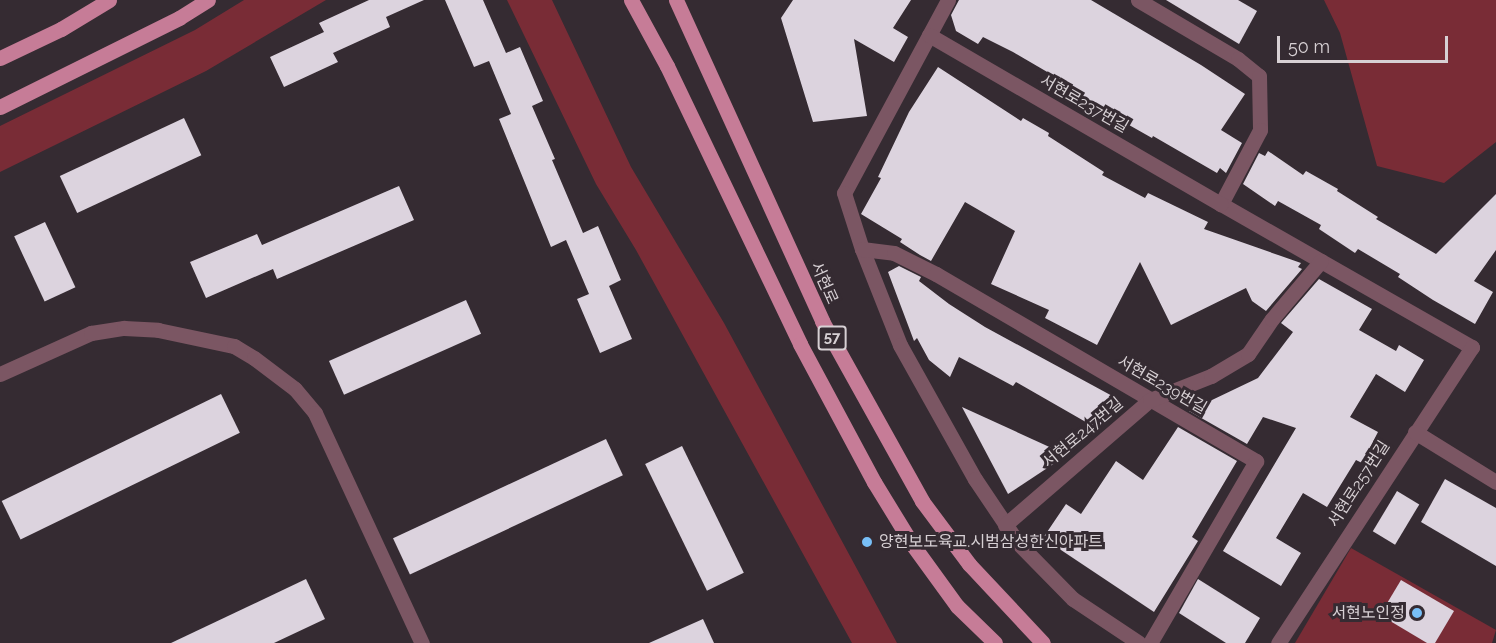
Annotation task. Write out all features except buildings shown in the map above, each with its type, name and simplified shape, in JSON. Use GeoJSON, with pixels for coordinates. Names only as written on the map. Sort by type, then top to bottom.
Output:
{"type":"FeatureCollection","features":[{"type":"Feature","properties":{"kind":"main road"},"geometry":{"type":"LineString","coordinates":[[0,58],[61,29],[109,0]]}},
{"type":"Feature","properties":{"kind":"main road"},"geometry":{"type":"LineString","coordinates":[[0,107],[179,18],[208,0]]}},
{"type":"Feature","properties":{"kind":"main road","name":"57"},"geometry":{"type":"LineString","coordinates":[[631,0],[667,66],[800,344],[874,482],[912,544],[957,606],[995,643]]}},
{"type":"Feature","properties":{"kind":"main road","name":"서현로"},"geometry":{"type":"LineString","coordinates":[[676,0],[822,321],[922,501],[969,564],[1043,643]]}},
{"type":"Feature","properties":{"kind":"street"},"geometry":{"type":"LineString","coordinates":[[948,0],[844,193],[862,249],[900,345],[950,438],[1005,525],[1018,543],[1073,599],[1139,643]]}},
{"type":"Feature","properties":{"kind":"street"},"geometry":{"type":"LineString","coordinates":[[1138,0],[1238,59],[1259,76],[1260,130],[1221,204]]}},
{"type":"Feature","properties":{"kind":"street","name":"서현로237번길"},"geometry":{"type":"LineString","coordinates":[[929,35],[1472,347]]}},
{"type":"Feature","properties":{"kind":"street","name":"서현로239번길"},"geometry":{"type":"LineString","coordinates":[[862,249],[894,253],[936,274],[1256,461],[1150,643]]}},
{"type":"Feature","properties":{"kind":"street","name":"서현로247번길"},"geometry":{"type":"LineString","coordinates":[[1005,525],[1150,400],[1211,376],[1248,354],[1272,319],[1321,261]]}},
{"type":"Feature","properties":{"kind":"street"},"geometry":{"type":"LineString","coordinates":[[0,374],[91,333],[124,328],[158,330],[234,346],[254,358],[295,389],[315,413],[422,643]]}},
{"type":"Feature","properties":{"kind":"street","name":"서현로257번길"},"geometry":{"type":"LineString","coordinates":[[1278,643],[1472,347]]}},
{"type":"Feature","properties":{"kind":"street"},"geometry":{"type":"LineString","coordinates":[[1415,432],[1496,482]]}},
{"type":"Feature","properties":{"kind":"shaded area"},"geometry":{"type":"Polygon","coordinates":[[[244,0],[326,0],[206,71],[0,172],[0,126],[195,30],[244,0]]]}},
{"type":"Feature","properties":{"kind":"shaded area"},"geometry":{"type":"Polygon","coordinates":[[[507,0],[552,0],[631,167],[724,323],[897,643],[852,643],[636,250],[596,184],[507,0]]]}},
{"type":"Feature","properties":{"kind":"shaded area"},"geometry":{"type":"Polygon","coordinates":[[[1324,0],[1496,0],[1496,142],[1444,183],[1377,166],[1340,33],[1324,0]]]}},
{"type":"Feature","properties":{"kind":"shaded area"},"geometry":{"type":"Polygon","coordinates":[[[1351,548],[1496,630],[1492,643],[1295,643],[1351,548]]]}},
{"type":"Feature","properties":{"kind":"place","name":"양현보도육교.시범삼성한신아파트"},"geometry":{"type":"Point","coordinates":[867,542]}},
{"type":"Feature","properties":{"kind":"place","name":"서현노인정"},"geometry":{"type":"Point","coordinates":[1417,613]}}]}
